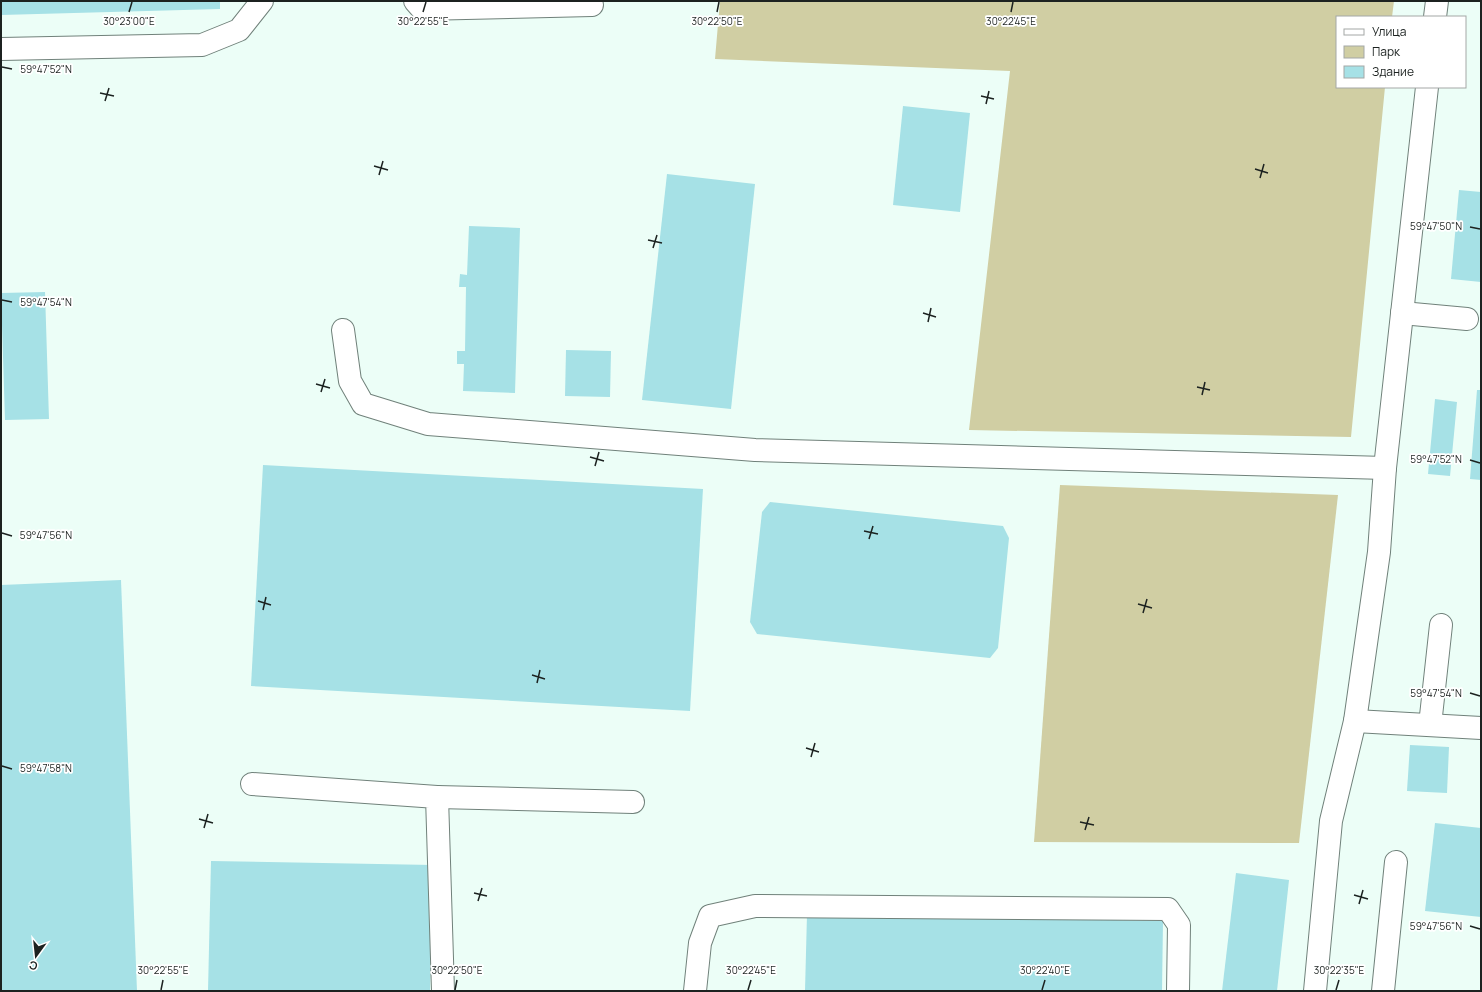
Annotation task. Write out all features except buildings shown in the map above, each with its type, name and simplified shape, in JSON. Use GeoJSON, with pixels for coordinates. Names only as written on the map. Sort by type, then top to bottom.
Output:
{"type":"FeatureCollection","features":[{"type":"Feature","properties":{"kind":"street"},"geometry":{"type":"LineString","coordinates":[[1,49],[202,45],[239,30],[262,1]]}},
{"type":"Feature","properties":{"kind":"street"},"geometry":{"type":"LineString","coordinates":[[415,1],[422,9],[592,5]]}},
{"type":"Feature","properties":{"kind":"street"},"geometry":{"type":"LineString","coordinates":[[1435,16],[1437,1]]}},
{"type":"Feature","properties":{"kind":"street"},"geometry":{"type":"LineString","coordinates":[[1315,991],[1331,821],[1355,721],[1379,552],[1385,468],[1427,88]]}},
{"type":"Feature","properties":{"kind":"street"},"geometry":{"type":"LineString","coordinates":[[1402,313],[1467,319]]}},
{"type":"Feature","properties":{"kind":"street"},"geometry":{"type":"LineString","coordinates":[[343,330],[350,381],[363,404],[428,424],[755,450],[1385,468]]}},
{"type":"Feature","properties":{"kind":"street"},"geometry":{"type":"LineString","coordinates":[[1430,725],[1441,625]]}},
{"type":"Feature","properties":{"kind":"street"},"geometry":{"type":"LineString","coordinates":[[1355,721],[1481,728]]}},
{"type":"Feature","properties":{"kind":"street"},"geometry":{"type":"LineString","coordinates":[[252,784],[437,796],[633,802]]}},
{"type":"Feature","properties":{"kind":"street"},"geometry":{"type":"LineString","coordinates":[[437,796],[443,991]]}},
{"type":"Feature","properties":{"kind":"street"},"geometry":{"type":"LineString","coordinates":[[1383,991],[1396,862]]}},
{"type":"Feature","properties":{"kind":"street"},"geometry":{"type":"LineString","coordinates":[[695,991],[700,943],[710,916],[755,906],[1168,909],[1180,925],[1178,991]]}},
{"type":"Feature","properties":{"kind":"green space"},"geometry":{"type":"Polygon","coordinates":[[[720,1],[1394,1],[1392,16],[1336,16],[1336,88],[1385,88],[1351,437],[969,430],[1010,71],[715,59],[720,1]]]}},
{"type":"Feature","properties":{"kind":"green space"},"geometry":{"type":"Polygon","coordinates":[[[1060,485],[1338,495],[1299,843],[1034,842],[1060,485]]]}}]}
